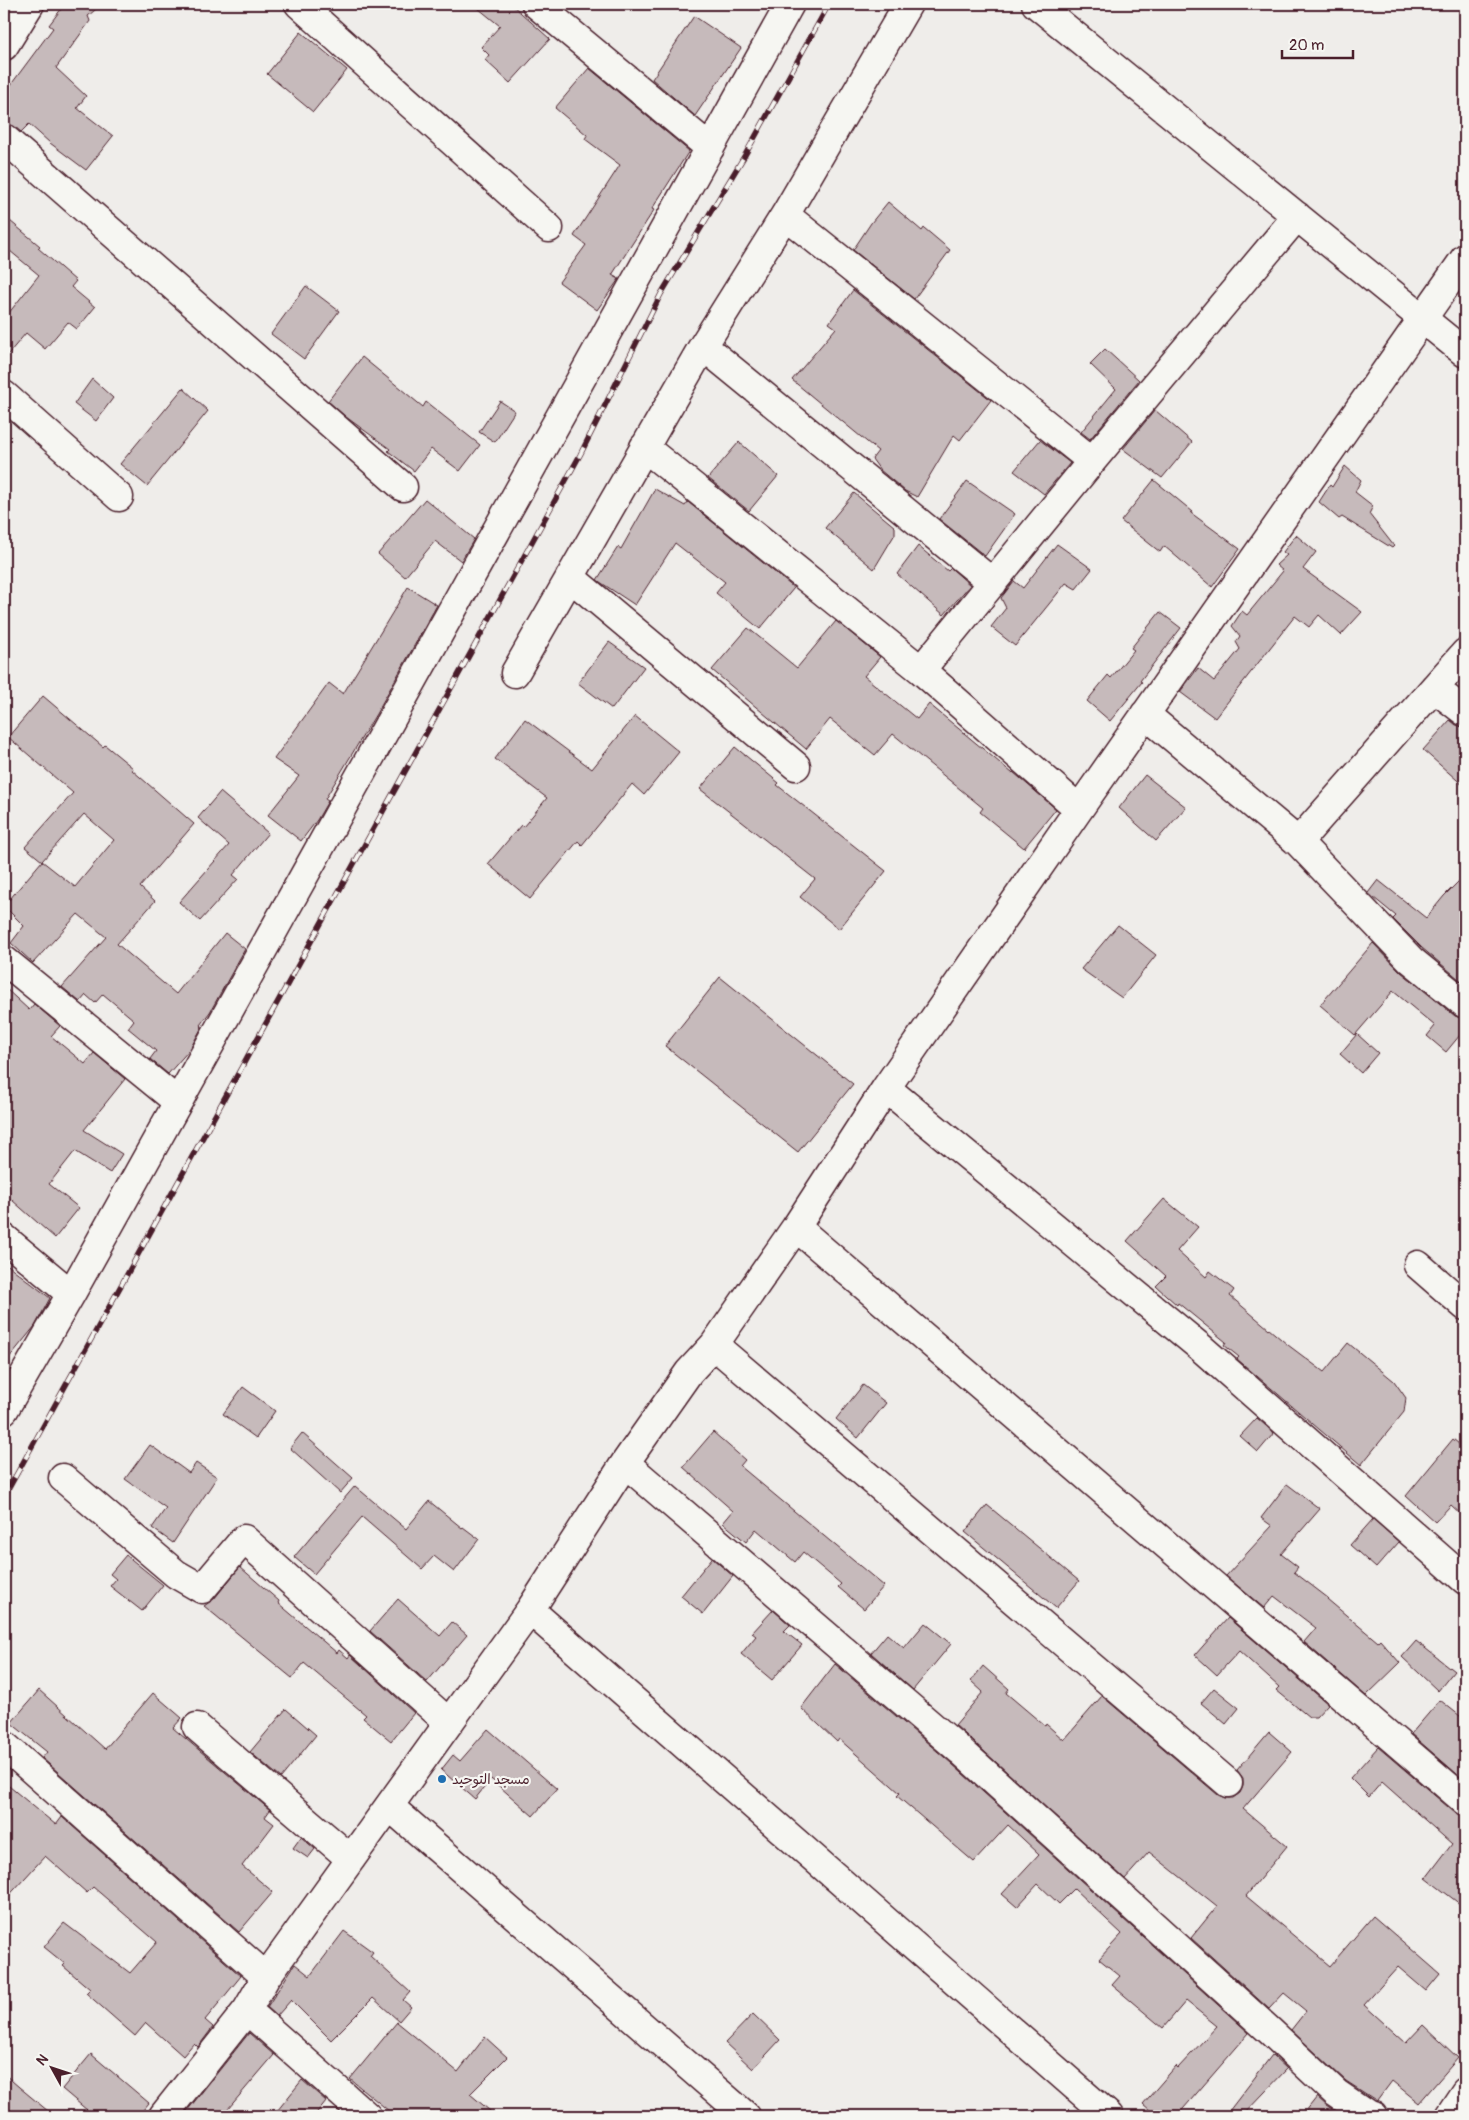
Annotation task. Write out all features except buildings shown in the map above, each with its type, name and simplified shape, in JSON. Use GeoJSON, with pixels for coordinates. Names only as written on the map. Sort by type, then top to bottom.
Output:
{"type":"FeatureCollection","features":[{"type":"Feature","properties":{"kind":"street"},"geometry":{"type":"LineString","coordinates":[[4,46],[30,4]]}},
{"type":"Feature","properties":{"kind":"street"},"geometry":{"type":"LineString","coordinates":[[299,4],[549,228]]}},
{"type":"Feature","properties":{"kind":"street"},"geometry":{"type":"LineString","coordinates":[[536,4],[710,148]]}},
{"type":"Feature","properties":{"kind":"street"},"geometry":{"type":"LineString","coordinates":[[4,1410],[71,1294],[790,4]]}},
{"type":"Feature","properties":{"kind":"street"},"geometry":{"type":"LineString","coordinates":[[515,673],[703,346],[785,215],[908,4]]}},
{"type":"Feature","properties":{"kind":"street"},"geometry":{"type":"LineString","coordinates":[[1036,4],[1465,353]]}},
{"type":"Feature","properties":{"kind":"street"},"geometry":{"type":"LineString","coordinates":[[4,138],[403,487]]}},
{"type":"Feature","properties":{"kind":"street"},"geometry":{"type":"LineString","coordinates":[[785,215],[1092,461]]}},
{"type":"Feature","properties":{"kind":"street"},"geometry":{"type":"LineString","coordinates":[[921,670],[1092,461],[1297,216]]}},
{"type":"Feature","properties":{"kind":"street"},"geometry":{"type":"LineString","coordinates":[[163,2116],[247,2010],[266,1978],[530,1610],[625,1463],[690,1372],[714,1345],[796,1227],[886,1088],[1079,808],[1465,258]]}},
{"type":"Feature","properties":{"kind":"street"},"geometry":{"type":"LineString","coordinates":[[703,346],[993,583]]}},
{"type":"Feature","properties":{"kind":"street"},"geometry":{"type":"LineString","coordinates":[[4,394],[119,497]]}},
{"type":"Feature","properties":{"kind":"street"},"geometry":{"type":"LineString","coordinates":[[644,448],[921,670],[1079,808]]}},
{"type":"Feature","properties":{"kind":"street"},"geometry":{"type":"LineString","coordinates":[[570,577],[796,766]]}},
{"type":"Feature","properties":{"kind":"street"},"geometry":{"type":"LineString","coordinates":[[1298,842],[1465,653]]}},
{"type":"Feature","properties":{"kind":"street"},"geometry":{"type":"LineString","coordinates":[[1434,688],[1465,712]]}},
{"type":"Feature","properties":{"kind":"street"},"geometry":{"type":"LineString","coordinates":[[1145,714],[1298,842],[1411,960],[1465,1004]]}},
{"type":"Feature","properties":{"kind":"street"},"geometry":{"type":"LineString","coordinates":[[4,960],[178,1102]]}},
{"type":"Feature","properties":{"kind":"street"},"geometry":{"type":"LineString","coordinates":[[886,1088],[1200,1348],[1465,1580]]}},
{"type":"Feature","properties":{"kind":"street"},"geometry":{"type":"LineString","coordinates":[[796,1227],[1465,1801]]}},
{"type":"Feature","properties":{"kind":"street"},"geometry":{"type":"LineString","coordinates":[[4,1238],[71,1294]]}},
{"type":"Feature","properties":{"kind":"street"},"geometry":{"type":"LineString","coordinates":[[1418,1264],[1465,1306]]}},
{"type":"Feature","properties":{"kind":"street"},"geometry":{"type":"LineString","coordinates":[[714,1345],[1228,1783]]}},
{"type":"Feature","properties":{"kind":"street"},"geometry":{"type":"LineString","coordinates":[[625,1463],[961,1752],[1263,2024],[1336,2093],[1373,2116]]}},
{"type":"Feature","properties":{"kind":"street"},"geometry":{"type":"LineString","coordinates":[[63,1478],[176,1574],[202,1589],[244,1539],[449,1723]]}},
{"type":"Feature","properties":{"kind":"street"},"geometry":{"type":"LineString","coordinates":[[530,1610],[1109,2116]]}},
{"type":"Feature","properties":{"kind":"street"},"geometry":{"type":"LineString","coordinates":[[197,1727],[351,1859]]}},
{"type":"Feature","properties":{"kind":"street"},"geometry":{"type":"LineString","coordinates":[[4,1745],[266,1978]]}},
{"type":"Feature","properties":{"kind":"street"},"geometry":{"type":"LineString","coordinates":[[389,1806],[746,2116]]}},
{"type":"Feature","properties":{"kind":"street"},"geometry":{"type":"LineString","coordinates":[[247,2010],[367,2116]]}},
{"type":"Feature","properties":{"kind":"street"},"geometry":{"type":"LineString","coordinates":[[1449,2116],[1465,2092]]}},
{"type":"Feature","properties":{"kind":"railway"},"geometry":{"type":"LineString","coordinates":[[4,1497],[580,455],[661,294],[745,155],[829,4]]}},
{"type":"Feature","properties":{"kind":"place","name":"مسجد التوحيد"},"geometry":{"type":"Point","coordinates":[442,1779]}}]}
